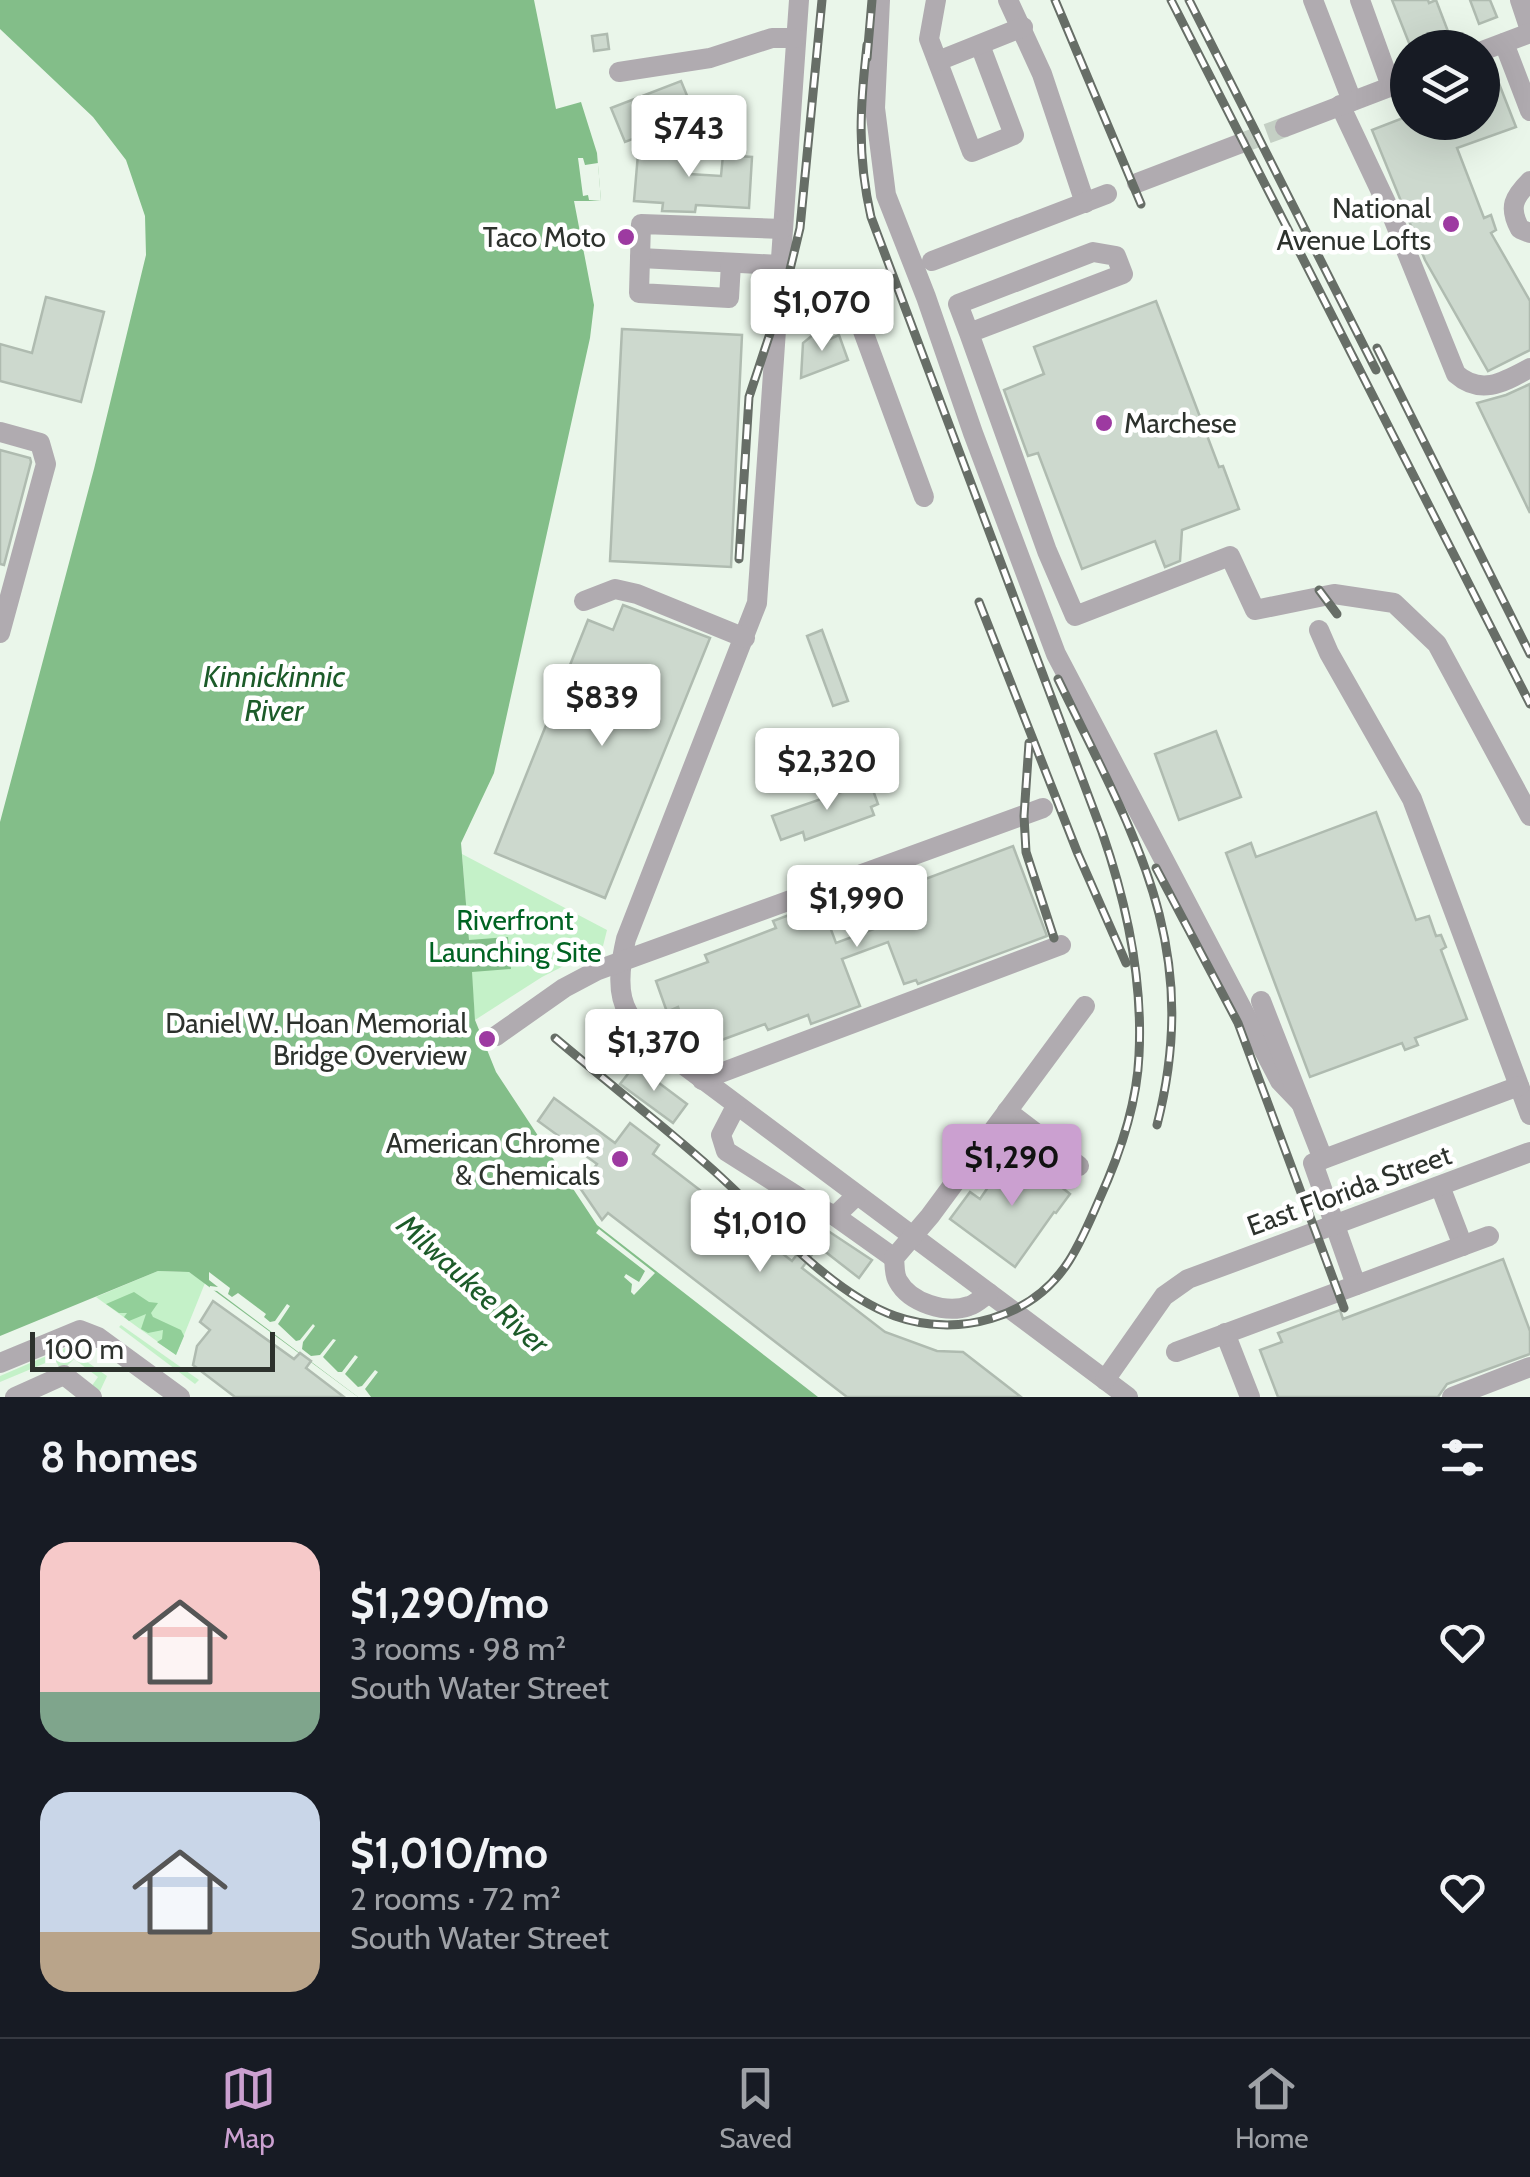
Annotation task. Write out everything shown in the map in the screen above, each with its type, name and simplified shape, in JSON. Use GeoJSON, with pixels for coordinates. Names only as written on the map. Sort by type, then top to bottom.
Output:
{"type":"FeatureCollection","features":[{"type":"Feature","properties":{"kind":"street"},"geometry":{"type":"LineString","coordinates":[[799,0],[760,582],[746,638],[626,939],[622,1004],[632,1022],[702,1080],[1128,1397]]}},
{"type":"Feature","properties":{"kind":"street"},"geometry":{"type":"LineString","coordinates":[[880,0],[875,108],[886,195],[1056,654],[1280,1081],[1301,1103]]}},
{"type":"Feature","properties":{"kind":"street"},"geometry":{"type":"LineString","coordinates":[[936,0],[930,38],[972,152],[1014,136],[980,44]]}},
{"type":"Feature","properties":{"kind":"street"},"geometry":{"type":"LineString","coordinates":[[1008,0],[1023,27],[1085,203]]}},
{"type":"Feature","properties":{"kind":"street"},"geometry":{"type":"LineString","coordinates":[[1313,0],[1346,103],[1456,374],[1477,387],[1491,386],[1530,368]]}},
{"type":"Feature","properties":{"kind":"street"},"geometry":{"type":"LineString","coordinates":[[1360,0],[1390,62]]}},
{"type":"Feature","properties":{"kind":"street"},"geometry":{"type":"LineString","coordinates":[[1500,44],[1530,31],[1520,0]]}},
{"type":"Feature","properties":{"kind":"street"},"geometry":{"type":"LineString","coordinates":[[938,62],[1023,27]]}},
{"type":"Feature","properties":{"kind":"street"},"geometry":{"type":"LineString","coordinates":[[619,72],[710,58],[772,38],[795,38]]}},
{"type":"Feature","properties":{"kind":"street"},"geometry":{"type":"LineString","coordinates":[[1504,42],[1530,111]]}},
{"type":"Feature","properties":{"kind":"street"},"geometry":{"type":"LineString","coordinates":[[1284,127],[1390,87]]}},
{"type":"Feature","properties":{"kind":"street"},"geometry":{"type":"LineString","coordinates":[[1137,183],[1239,144]]}},
{"type":"Feature","properties":{"kind":"street"},"geometry":{"type":"LineString","coordinates":[[1530,181],[1515,196],[1512,206],[1520,229],[1530,233]]}},
{"type":"Feature","properties":{"kind":"street"},"geometry":{"type":"LineString","coordinates":[[932,261],[1107,194]]}},
{"type":"Feature","properties":{"kind":"street"},"geometry":{"type":"LineString","coordinates":[[731,262],[729,298],[639,293],[642,224],[782,229]]}},
{"type":"Feature","properties":{"kind":"street"},"geometry":{"type":"LineString","coordinates":[[969,333],[1124,274],[1116,256],[1093,252],[958,304],[1047,551],[1075,616],[1230,556],[1255,610],[1334,594],[1394,603],[1436,644],[1530,816]]}},
{"type":"Feature","properties":{"kind":"street"},"geometry":{"type":"LineString","coordinates":[[640,258],[780,265]]}},
{"type":"Feature","properties":{"kind":"street"},"geometry":{"type":"LineString","coordinates":[[777,310],[797,311],[886,279]]}},
{"type":"Feature","properties":{"kind":"street"},"geometry":{"type":"LineString","coordinates":[[848,293],[924,498]]}},
{"type":"Feature","properties":{"kind":"street"},"geometry":{"type":"LineString","coordinates":[[0,432],[40,443],[46,464],[1,626]]}},
{"type":"Feature","properties":{"kind":"street"},"geometry":{"type":"LineString","coordinates":[[584,601],[614,589],[637,594],[746,638]]}},
{"type":"Feature","properties":{"kind":"street"},"geometry":{"type":"LineString","coordinates":[[1319,630],[1412,799],[1530,1116]]}},
{"type":"Feature","properties":{"kind":"street"},"geometry":{"type":"LineString","coordinates":[[496,1036],[564,988],[622,960],[1043,808]]}},
{"type":"Feature","properties":{"kind":"street"},"geometry":{"type":"LineString","coordinates":[[702,1080],[1061,945]]}},
{"type":"Feature","properties":{"kind":"street"},"geometry":{"type":"LineString","coordinates":[[1261,1001],[1323,1159]]}},
{"type":"Feature","properties":{"kind":"street"},"geometry":{"type":"LineString","coordinates":[[989,1293],[969,1306],[926,1304],[908,1294],[896,1279],[894,1258],[1085,1006]]}},
{"type":"Feature","properties":{"kind":"street"},"geometry":{"type":"LineString","coordinates":[[1356,1285],[1313,1163],[1519,1086]]}},
{"type":"Feature","properties":{"kind":"street"},"geometry":{"type":"LineString","coordinates":[[736,1106],[721,1135],[726,1151],[835,1216],[894,1258]]}},
{"type":"Feature","properties":{"kind":"street"},"geometry":{"type":"LineString","coordinates":[[1007,1111],[1079,1166]]}},
{"type":"Feature","properties":{"kind":"street","name":"East Florida Street"},"geometry":{"type":"LineString","coordinates":[[1105,1380],[1164,1296],[1188,1279],[1530,1152]]}},
{"type":"Feature","properties":{"kind":"street"},"geometry":{"type":"LineString","coordinates":[[779,1184],[803,1156]]}},
{"type":"Feature","properties":{"kind":"street"},"geometry":{"type":"LineString","coordinates":[[1440,1186],[1463,1246]]}},
{"type":"Feature","properties":{"kind":"street"},"geometry":{"type":"LineString","coordinates":[[835,1216],[856,1196]]}},
{"type":"Feature","properties":{"kind":"street"},"geometry":{"type":"LineString","coordinates":[[1176,1352],[1489,1236]]}},
{"type":"Feature","properties":{"kind":"street"},"geometry":{"type":"LineString","coordinates":[[0,1363],[80,1330],[98,1337],[180,1397]]}},
{"type":"Feature","properties":{"kind":"street"},"geometry":{"type":"LineString","coordinates":[[1225,1334],[1250,1397]]}},
{"type":"Feature","properties":{"kind":"street"},"geometry":{"type":"LineString","coordinates":[[1452,1397],[1530,1367]]}},
{"type":"Feature","properties":{"kind":"street"},"geometry":{"type":"LineString","coordinates":[[15,1397],[64,1375],[92,1397]]}},
{"type":"Feature","properties":{"kind":"green space","name":"Riverfront Launching Site"},"geometry":{"type":"Polygon","coordinates":[[[462,854],[607,930],[603,946],[542,977],[475,1020],[462,854]]]}},
{"type":"Feature","properties":{"kind":"green space"},"geometry":{"type":"Polygon","coordinates":[[[158,1271],[189,1272],[205,1283],[176,1355],[96,1297],[158,1271]]]}},
{"type":"Feature","properties":{"kind":"green space"},"geometry":{"type":"Polygon","coordinates":[[[121,1325],[199,1380],[195,1384],[121,1325]]]}},
{"type":"Feature","properties":{"kind":"green space"},"geometry":{"type":"Polygon","coordinates":[[[72,1345],[76,1354],[107,1376],[100,1391],[91,1387],[98,1377],[74,1359],[66,1367],[59,1367],[55,1359],[0,1382],[0,1376],[72,1345]]]}},
{"type":"Feature","properties":{"kind":"shaded area"},"geometry":{"type":"Polygon","coordinates":[[[134,1292],[158,1303],[151,1313],[153,1317],[181,1330],[184,1336],[176,1355],[157,1342],[162,1339],[163,1330],[148,1333],[141,1329],[146,1314],[129,1321],[124,1317],[127,1313],[119,1313],[106,1304],[134,1292]]]}},
{"type":"Feature","properties":{"kind":"water","name":"Kinnickinnic River"},"geometry":{"type":"Polygon","coordinates":[[[0,0],[534,0],[556,109],[581,102],[597,153],[601,201],[574,201],[594,305],[590,338],[494,773],[461,843],[469,940],[508,937],[511,969],[472,972],[475,1020],[496,1072],[597,1225],[818,1397],[358,1397],[189,1272],[158,1271],[0,1336],[0,822],[94,469],[146,255],[145,216],[126,160],[93,117],[0,29],[0,0]]]}},
{"type":"Feature","properties":{"kind":"pier"},"geometry":{"type":"Polygon","coordinates":[[[578,158],[583,158],[585,165],[598,163],[601,201],[583,196],[578,158]]]}},
{"type":"Feature","properties":{"kind":"pier"},"geometry":{"type":"Polygon","coordinates":[[[599,1229],[655,1273],[634,1295],[632,1284],[624,1277],[626,1274],[639,1282],[645,1271],[596,1233],[599,1229]]]}},
{"type":"Feature","properties":{"kind":"pier"},"geometry":{"type":"Polygon","coordinates":[[[209,1272],[230,1288],[228,1294],[232,1297],[238,1293],[266,1314],[264,1317],[270,1322],[287,1304],[290,1306],[278,1324],[296,1341],[313,1324],[302,1349],[311,1356],[320,1355],[336,1340],[323,1357],[342,1372],[355,1355],[358,1357],[345,1374],[358,1387],[375,1370],[378,1372],[365,1389],[371,1397],[358,1397],[217,1291],[209,1290],[210,1286],[218,1287],[209,1280],[209,1272]]]}},
{"type":"Feature","properties":{"kind":"building"},"geometry":{"type":"Polygon","coordinates":[[[1392,0],[1436,0],[1447,30],[1404,30],[1392,0]]]}},
{"type":"Feature","properties":{"kind":"building"},"geometry":{"type":"Polygon","coordinates":[[[1470,0],[1490,0],[1497,17],[1479,24],[1470,0]]]}},
{"type":"Feature","properties":{"kind":"building"},"geometry":{"type":"Polygon","coordinates":[[[607,34],[609,49],[594,51],[592,36],[607,34]]]}},
{"type":"Feature","properties":{"kind":"building"},"geometry":{"type":"Polygon","coordinates":[[[681,81],[695,115],[625,142],[611,108],[681,81]]]}},
{"type":"Feature","properties":{"kind":"building","name":"National Avenue Lofts"},"geometry":{"type":"Polygon","coordinates":[[[1500,86],[1516,127],[1500,133],[1500,86]]]}},
{"type":"Feature","properties":{"kind":"building","name":"National Avenue Lofts"},"geometry":{"type":"Polygon","coordinates":[[[1390,123],[1390,140],[1479,140],[1457,148],[1484,218],[1491,215],[1496,230],[1491,233],[1530,301],[1530,350],[1488,371],[1425,260],[1372,130],[1390,123]]]}},
{"type":"Feature","properties":{"kind":"building"},"geometry":{"type":"Polygon","coordinates":[[[639,142],[682,145],[681,159],[690,159],[689,174],[721,176],[723,155],[752,157],[749,208],[696,205],[695,212],[662,211],[663,203],[634,201],[639,142]]]}},
{"type":"Feature","properties":{"kind":"building"},"geometry":{"type":"Polygon","coordinates":[[[46,297],[104,312],[81,402],[0,381],[0,344],[32,353],[46,297]]]}},
{"type":"Feature","properties":{"kind":"building","name":"Marchese"},"geometry":{"type":"Polygon","coordinates":[[[1156,301],[1219,467],[1223,466],[1239,509],[1182,530],[1180,561],[1165,567],[1155,541],[1082,569],[1038,453],[1028,456],[1004,390],[1044,374],[1034,347],[1156,301]]]}},
{"type":"Feature","properties":{"kind":"building"},"geometry":{"type":"Polygon","coordinates":[[[622,329],[742,335],[731,567],[610,561],[622,329]]]}},
{"type":"Feature","properties":{"kind":"building"},"geometry":{"type":"Polygon","coordinates":[[[814,334],[828,340],[839,335],[848,360],[801,378],[803,343],[814,334]]]}},
{"type":"Feature","properties":{"kind":"building"},"geometry":{"type":"Polygon","coordinates":[[[1530,384],[1530,513],[1477,403],[1530,384]]]}},
{"type":"Feature","properties":{"kind":"building"},"geometry":{"type":"Polygon","coordinates":[[[0,450],[30,458],[31,462],[4,565],[0,564],[0,450]]]}},
{"type":"Feature","properties":{"kind":"building"},"geometry":{"type":"Polygon","coordinates":[[[623,605],[710,638],[605,898],[495,853],[588,620],[613,630],[623,605]]]}},
{"type":"Feature","properties":{"kind":"building"},"geometry":{"type":"Polygon","coordinates":[[[822,630],[848,701],[833,706],[807,636],[822,630]]]}},
{"type":"Feature","properties":{"kind":"building"},"geometry":{"type":"Polygon","coordinates":[[[1216,731],[1241,797],[1179,820],[1155,754],[1216,731]]]}},
{"type":"Feature","properties":{"kind":"building"},"geometry":{"type":"Polygon","coordinates":[[[870,782],[878,804],[871,807],[874,815],[805,840],[803,832],[781,840],[772,816],[870,782]]]}},
{"type":"Feature","properties":{"kind":"building"},"geometry":{"type":"Polygon","coordinates":[[[1376,812],[1416,920],[1429,916],[1436,936],[1441,935],[1446,947],[1441,950],[1467,1019],[1415,1038],[1418,1045],[1405,1050],[1402,1043],[1310,1077],[1226,853],[1251,843],[1256,857],[1376,812]]]}},
{"type":"Feature","properties":{"kind":"building"},"geometry":{"type":"Polygon","coordinates":[[[1013,846],[1047,936],[918,984],[916,980],[904,984],[888,942],[842,959],[860,1006],[811,1024],[808,1015],[768,1030],[765,1024],[708,1045],[685,1027],[678,1007],[667,1012],[656,981],[708,962],[705,955],[776,928],[773,921],[821,903],[836,943],[882,926],[872,899],[1013,846]]]}},
{"type":"Feature","properties":{"kind":"building"},"geometry":{"type":"Polygon","coordinates":[[[635,1065],[687,1104],[673,1123],[620,1084],[635,1065]]]}},
{"type":"Feature","properties":{"kind":"building"},"geometry":{"type":"Polygon","coordinates":[[[554,1098],[615,1143],[630,1123],[659,1145],[653,1154],[792,1261],[808,1240],[817,1248],[802,1268],[885,1332],[937,1351],[963,1352],[1021,1397],[847,1397],[608,1213],[602,1220],[580,1188],[597,1164],[538,1121],[554,1098]]]}},
{"type":"Feature","properties":{"kind":"building"},"geometry":{"type":"Polygon","coordinates":[[[1014,1149],[1070,1194],[1015,1267],[950,1219],[970,1192],[980,1199],[1014,1149]]]}},
{"type":"Feature","properties":{"kind":"building"},"geometry":{"type":"Polygon","coordinates":[[[810,1219],[872,1260],[859,1278],[800,1232],[810,1219]]]}},
{"type":"Feature","properties":{"kind":"building"},"geometry":{"type":"Polygon","coordinates":[[[1503,1259],[1530,1331],[1530,1354],[1447,1384],[1438,1397],[1278,1397],[1260,1350],[1282,1342],[1278,1333],[1340,1310],[1343,1319],[1503,1259]]]}},
{"type":"Feature","properties":{"kind":"building"},"geometry":{"type":"Polygon","coordinates":[[[213,1301],[294,1359],[300,1353],[311,1361],[306,1368],[344,1397],[235,1397],[193,1365],[197,1346],[210,1330],[200,1322],[213,1301]]]}},
{"type":"Feature","properties":{"kind":"tunnel"},"geometry":{"type":"LineString","coordinates":[[1239,144],[1285,127]]}},
{"type":"Feature","properties":{"kind":"railway"},"geometry":{"type":"LineString","coordinates":[[739,559],[749,397],[787,282],[800,228],[822,0]]}},
{"type":"Feature","properties":{"kind":"railway"},"geometry":{"type":"LineString","coordinates":[[867,58],[872,0]]}},
{"type":"Feature","properties":{"kind":"railway"},"geometry":{"type":"LineString","coordinates":[[1055,0],[1141,204]]}},
{"type":"Feature","properties":{"kind":"railway"},"geometry":{"type":"LineString","coordinates":[[1171,0],[1530,704]]}},
{"type":"Feature","properties":{"kind":"railway"},"geometry":{"type":"LineString","coordinates":[[1189,0],[1376,370]]}},
{"type":"Feature","properties":{"kind":"railway"},"geometry":{"type":"LineString","coordinates":[[555,1038],[712,1169],[821,1271],[870,1305],[919,1322],[968,1324],[991,1318],[1014,1310],[1053,1281],[1085,1231],[1126,1129],[1138,1074],[1140,1026],[1126,914],[1102,832],[871,217],[861,131],[867,45]]}},
{"type":"Feature","properties":{"kind":"railway"},"geometry":{"type":"LineString","coordinates":[[1377,348],[1530,654]]}},
{"type":"Feature","properties":{"kind":"railway"},"geometry":{"type":"LineString","coordinates":[[1319,590],[1337,614]]}},
{"type":"Feature","properties":{"kind":"railway"},"geometry":{"type":"LineString","coordinates":[[979,602],[1078,854],[1126,963]]}},
{"type":"Feature","properties":{"kind":"railway"},"geometry":{"type":"LineString","coordinates":[[1058,679],[1135,841],[1166,946],[1172,1001],[1169,1060],[1157,1125]]}},
{"type":"Feature","properties":{"kind":"railway"},"geometry":{"type":"LineString","coordinates":[[1029,743],[1026,852],[1054,938]]}},
{"type":"Feature","properties":{"kind":"railway"},"geometry":{"type":"LineString","coordinates":[[1156,868],[1238,1023],[1344,1308]]}},
{"type":"Feature","properties":{"kind":"place","name":"National Avenue Lofts"},"geometry":{"type":"Point","coordinates":[1451,224]}},
{"type":"Feature","properties":{"kind":"place","name":"Taco Moto"},"geometry":{"type":"Point","coordinates":[626,237]}},
{"type":"Feature","properties":{"kind":"place","name":"Marchese"},"geometry":{"type":"Point","coordinates":[1104,423]}},
{"type":"Feature","properties":{"kind":"place","name":"Daniel W. Hoan Memorial Bridge Overview"},"geometry":{"type":"Point","coordinates":[487,1039]}},
{"type":"Feature","properties":{"kind":"place","name":"American Chrome & Chemicals"},"geometry":{"type":"Point","coordinates":[620,1159]}},
{"type":"Feature","properties":{"kind":"water label","name":"Milwaukee River"},"geometry":{"type":"Point","coordinates":[473,1284]}}]}
